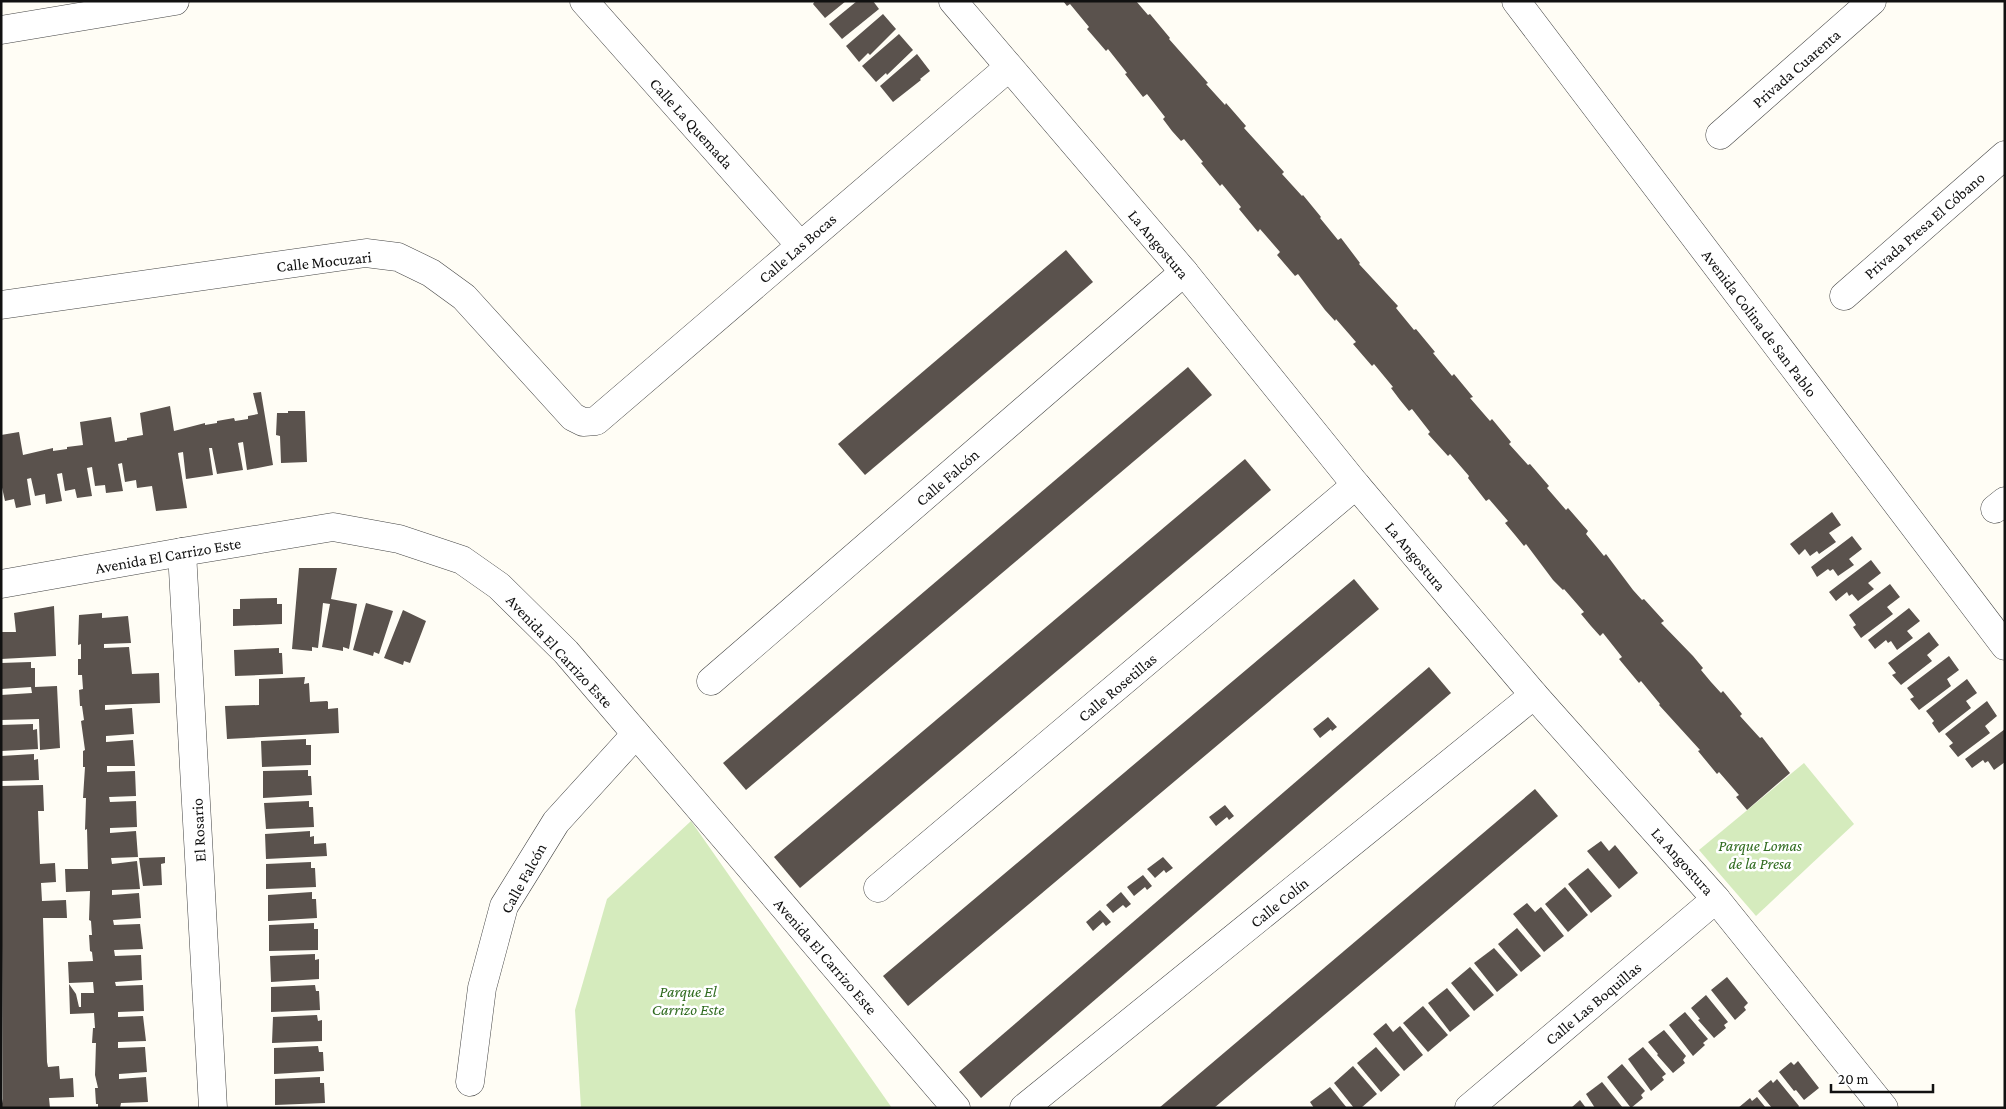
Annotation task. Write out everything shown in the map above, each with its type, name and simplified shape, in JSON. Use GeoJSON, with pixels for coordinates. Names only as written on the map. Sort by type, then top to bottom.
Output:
{"type":"FeatureCollection","features":[{"type":"Feature","properties":{"kind":"street"},"geometry":{"type":"LineString","coordinates":[[1,30],[175,1]]}},
{"type":"Feature","properties":{"kind":"street","name":"Calle La Quemada"},"geometry":{"type":"LineString","coordinates":[[584,1],[800,245]]}},
{"type":"Feature","properties":{"kind":"street","name":"La Angostura"},"geometry":{"type":"LineString","coordinates":[[952,1],[1184,272],[1356,485],[1534,695],[1716,899],[1884,1108]]}},
{"type":"Feature","properties":{"kind":"street","name":"Avenida Colina de San Pablo"},"geometry":{"type":"LineString","coordinates":[[1516,1],[2005,646]]}},
{"type":"Feature","properties":{"kind":"street","name":"Privada Cuarenta"},"geometry":{"type":"LineString","coordinates":[[1720,136],[1872,1]]}},
{"type":"Feature","properties":{"kind":"street","name":"Calle Las Bocas"},"geometry":{"type":"LineString","coordinates":[[583,422],[596,421],[1008,68]]}},
{"type":"Feature","properties":{"kind":"street","name":"Privada Presa El Cóbano"},"geometry":{"type":"LineString","coordinates":[[1844,296],[2005,155]]}},
{"type":"Feature","properties":{"kind":"street","name":"Calle Mocuzari"},"geometry":{"type":"LineString","coordinates":[[1,305],[366,253],[398,258],[431,273],[464,297],[573,417],[583,422]]}},
{"type":"Feature","properties":{"kind":"street","name":"Calle Falcón"},"geometry":{"type":"LineString","coordinates":[[711,681],[1184,272]]}},
{"type":"Feature","properties":{"kind":"street","name":"Calle Rosetillas"},"geometry":{"type":"LineString","coordinates":[[878,888],[1356,485]]}},
{"type":"Feature","properties":{"kind":"street","name":"Avenida El Carrizo Este"},"geometry":{"type":"LineString","coordinates":[[1,584],[333,527],[399,539],[462,560],[499,586],[566,652],[956,1108]]}},
{"type":"Feature","properties":{"kind":"street","name":"El Rosario"},"geometry":{"type":"LineString","coordinates":[[182,552],[213,1108]]}},
{"type":"Feature","properties":{"kind":"street","name":"Calle Colín"},"geometry":{"type":"LineString","coordinates":[[1024,1108],[1534,695]]}},
{"type":"Feature","properties":{"kind":"street","name":"Calle Falcón"},"geometry":{"type":"LineString","coordinates":[[470,1082],[482,988],[504,906],[556,822],[636,734]]}},
{"type":"Feature","properties":{"kind":"street","name":"Calle Las Boquillas"},"geometry":{"type":"LineString","coordinates":[[1469,1108],[1716,899]]}},
{"type":"Feature","properties":{"kind":"green space","name":"Parque Lomas de la Presa"},"geometry":{"type":"Polygon","coordinates":[[[1804,763],[1854,824],[1756,916],[1699,850],[1804,763]]]}},
{"type":"Feature","properties":{"kind":"green space","name":"Parque El Carrizo Este"},"geometry":{"type":"Polygon","coordinates":[[[691,821],[892,1108],[581,1108],[575,1010],[607,899],[691,821]]]}},
{"type":"Feature","properties":{"kind":"building"},"geometry":{"type":"Polygon","coordinates":[[[815,1],[846,1],[825,18],[813,4],[815,1]]]}},
{"type":"Feature","properties":{"kind":"building"},"geometry":{"type":"Polygon","coordinates":[[[857,1],[873,1],[879,9],[842,39],[829,24],[857,1]]]}},
{"type":"Feature","properties":{"kind":"building"},"geometry":{"type":"Polygon","coordinates":[[[1063,1],[1136,1],[1148,15],[1150,14],[1169,39],[1208,83],[1206,84],[1246,126],[1244,128],[1284,172],[1282,174],[1303,195],[1338,240],[1341,238],[1359,264],[1398,306],[1396,308],[1414,330],[1416,329],[1452,376],[1454,374],[1473,397],[1470,398],[1490,421],[1492,419],[1511,442],[1509,444],[1549,486],[1547,488],[1566,510],[1568,508],[1588,531],[1586,534],[1604,556],[1606,554],[1633,590],[1664,621],[1661,623],[1693,656],[1703,668],[1701,670],[1721,693],[1723,691],[1742,714],[1740,716],[1760,738],[1762,737],[1790,773],[1747,810],[1736,797],[1739,795],[1719,772],[1717,774],[1698,751],[1700,750],[1659,705],[1641,681],[1639,683],[1619,659],[1622,657],[1603,633],[1600,636],[1591,626],[1581,614],[1584,612],[1564,589],[1553,580],[1526,544],[1524,546],[1505,523],[1508,521],[1489,499],[1486,501],[1468,478],[1469,476],[1450,454],[1448,456],[1428,434],[1430,432],[1412,409],[1409,411],[1391,388],[1393,387],[1374,364],[1372,366],[1353,344],[1356,342],[1336,319],[1335,321],[1325,310],[1298,274],[1295,276],[1277,255],[1280,252],[1260,229],[1258,232],[1239,209],[1241,207],[1222,184],[1220,186],[1184,139],[1181,141],[1172,131],[1163,119],[1165,117],[1147,94],[1143,97],[1108,49],[1106,51],[1087,29],[1089,27],[1070,4],[1067,6],[1063,1]]]}},
{"type":"Feature","properties":{"kind":"building"},"geometry":{"type":"Polygon","coordinates":[[[883,14],[896,29],[870,55],[868,53],[859,62],[846,46],[883,14]]]}},
{"type":"Feature","properties":{"kind":"building"},"geometry":{"type":"Polygon","coordinates":[[[899,34],[913,50],[887,75],[886,73],[876,82],[862,66],[899,34]]]}},
{"type":"Feature","properties":{"kind":"building"},"geometry":{"type":"Polygon","coordinates":[[[917,54],[930,71],[893,102],[880,86],[917,54]]]}},
{"type":"Feature","properties":{"kind":"building"},"geometry":{"type":"Polygon","coordinates":[[[1066,250],[1093,282],[865,475],[838,444],[1066,250]]]}},
{"type":"Feature","properties":{"kind":"building"},"geometry":{"type":"Polygon","coordinates":[[[1188,367],[1212,395],[746,790],[723,763],[1188,367]]]}},
{"type":"Feature","properties":{"kind":"building"},"geometry":{"type":"Polygon","coordinates":[[[261,392],[273,465],[247,470],[243,442],[238,443],[243,470],[217,474],[212,448],[209,448],[213,475],[186,479],[183,452],[178,453],[187,508],[156,511],[152,486],[137,488],[136,480],[125,482],[122,463],[118,464],[123,491],[106,493],[105,485],[95,486],[92,467],[87,468],[92,496],[77,498],[75,489],[65,491],[62,473],[57,474],[62,501],[46,504],[45,494],[35,496],[31,478],[27,479],[31,505],[16,508],[14,499],[5,501],[1,483],[1,435],[19,432],[23,455],[53,448],[53,451],[67,449],[67,447],[83,445],[80,422],[111,417],[115,442],[143,435],[140,413],[170,406],[174,431],[234,418],[235,421],[248,419],[248,416],[258,414],[253,393],[261,392]]]}},
{"type":"Feature","properties":{"kind":"building"},"geometry":{"type":"Polygon","coordinates":[[[288,411],[305,411],[307,462],[281,463],[280,436],[276,435],[277,413],[288,413],[288,411]]]}},
{"type":"Feature","properties":{"kind":"building"},"geometry":{"type":"Polygon","coordinates":[[[1245,459],[1271,490],[800,888],[774,857],[1245,459]]]}},
{"type":"Feature","properties":{"kind":"building"},"geometry":{"type":"Polygon","coordinates":[[[1832,512],[1841,525],[1829,533],[1836,542],[1819,554],[1817,551],[1810,556],[1805,549],[1799,555],[1790,544],[1832,512]]]}},
{"type":"Feature","properties":{"kind":"building"},"geometry":{"type":"Polygon","coordinates":[[[1852,536],[1862,549],[1849,559],[1854,565],[1838,576],[1833,569],[1830,571],[1828,569],[1817,577],[1811,567],[1852,536]]]}},
{"type":"Feature","properties":{"kind":"building"},"geometry":{"type":"Polygon","coordinates":[[[1871,560],[1881,573],[1868,583],[1874,589],[1858,601],[1852,594],[1849,596],[1847,592],[1836,601],[1829,592],[1871,560]]]}},
{"type":"Feature","properties":{"kind":"building"},"geometry":{"type":"Polygon","coordinates":[[[299,568],[337,568],[331,599],[357,604],[349,649],[343,647],[343,651],[322,647],[330,604],[323,603],[318,648],[312,647],[312,651],[292,649],[299,568]]]}},
{"type":"Feature","properties":{"kind":"building"},"geometry":{"type":"Polygon","coordinates":[[[1354,579],[1379,609],[908,1006],[883,976],[1354,579]]]}},
{"type":"Feature","properties":{"kind":"building"},"geometry":{"type":"Polygon","coordinates":[[[1890,584],[1900,597],[1887,607],[1893,614],[1861,638],[1853,627],[1856,625],[1849,615],[1890,584]]]}},
{"type":"Feature","properties":{"kind":"building"},"geometry":{"type":"Polygon","coordinates":[[[277,598],[277,604],[282,604],[282,624],[233,626],[233,609],[240,609],[240,599],[277,598]]]}},
{"type":"Feature","properties":{"kind":"building"},"geometry":{"type":"Polygon","coordinates":[[[366,603],[393,611],[379,654],[374,652],[373,656],[353,650],[366,603]]]}},
{"type":"Feature","properties":{"kind":"building"},"geometry":{"type":"Polygon","coordinates":[[[54,606],[56,656],[1,659],[1,632],[16,632],[14,613],[54,606]]]}},
{"type":"Feature","properties":{"kind":"building"},"geometry":{"type":"Polygon","coordinates":[[[1909,608],[1920,621],[1907,631],[1913,638],[1897,650],[1891,641],[1888,643],[1886,640],[1875,649],[1868,640],[1909,608]]]}},
{"type":"Feature","properties":{"kind":"building"},"geometry":{"type":"Polygon","coordinates":[[[403,610],[426,621],[410,663],[404,661],[403,665],[384,658],[403,610]]]}},
{"type":"Feature","properties":{"kind":"building"},"geometry":{"type":"Polygon","coordinates":[[[102,613],[102,618],[128,616],[131,643],[104,644],[104,648],[129,647],[132,674],[159,673],[160,703],[105,705],[105,710],[132,708],[134,734],[106,736],[106,742],[133,740],[135,766],[107,766],[107,772],[135,771],[136,796],[109,797],[110,802],[136,801],[137,827],[110,828],[110,833],[136,831],[138,857],[111,858],[112,864],[137,861],[140,889],[112,890],[112,895],[139,893],[141,918],[113,920],[114,925],[140,924],[143,949],[114,950],[115,956],[141,955],[142,980],[115,982],[116,986],[143,985],[144,1011],[118,1012],[118,1017],[143,1016],[146,1041],[118,1042],[118,1048],[145,1047],[147,1072],[119,1074],[119,1079],[146,1077],[148,1102],[121,1103],[120,1108],[98,1108],[98,1104],[96,1104],[95,1088],[98,1088],[95,1075],[96,1043],[92,1043],[93,1028],[95,1028],[94,1013],[70,1014],[69,984],[76,994],[79,1007],[81,1007],[81,993],[94,993],[93,982],[69,983],[68,962],[93,961],[89,935],[92,935],[91,921],[89,920],[90,891],[66,892],[65,869],[88,869],[87,829],[85,830],[86,798],[83,798],[85,767],[83,767],[83,751],[85,750],[81,721],[84,720],[82,706],[80,706],[79,690],[83,689],[82,675],[78,675],[78,659],[81,659],[81,644],[78,645],[79,615],[102,613]]]}},
{"type":"Feature","properties":{"kind":"building"},"geometry":{"type":"Polygon","coordinates":[[[1929,632],[1939,645],[1927,655],[1932,661],[1901,685],[1892,675],[1896,673],[1888,663],[1929,632]]]}},
{"type":"Feature","properties":{"kind":"building"},"geometry":{"type":"Polygon","coordinates":[[[279,648],[279,653],[282,653],[283,674],[235,676],[234,650],[279,648]]]}},
{"type":"Feature","properties":{"kind":"building"},"geometry":{"type":"Polygon","coordinates":[[[1949,656],[1959,670],[1947,679],[1951,686],[1919,710],[1910,699],[1914,697],[1907,688],[1949,656]]]}},
{"type":"Feature","properties":{"kind":"building"},"geometry":{"type":"Polygon","coordinates":[[[31,662],[31,668],[35,668],[35,687],[57,686],[60,748],[40,750],[39,719],[1,720],[1,695],[32,693],[31,687],[1,689],[1,663],[31,662]]]}},
{"type":"Feature","properties":{"kind":"building"},"geometry":{"type":"Polygon","coordinates":[[[1429,667],[1451,693],[981,1098],[959,1072],[1429,667]]]}},
{"type":"Feature","properties":{"kind":"building"},"geometry":{"type":"Polygon","coordinates":[[[305,677],[304,684],[309,683],[310,702],[327,701],[328,709],[338,708],[339,733],[227,739],[225,706],[259,705],[259,679],[305,677]]]}},
{"type":"Feature","properties":{"kind":"building"},"geometry":{"type":"Polygon","coordinates":[[[1967,679],[1977,693],[1966,701],[1971,708],[1939,733],[1932,723],[1934,721],[1926,711],[1967,679]]]}},
{"type":"Feature","properties":{"kind":"building"},"geometry":{"type":"Polygon","coordinates":[[[1987,701],[1997,716],[1985,726],[1990,733],[1958,757],[1949,746],[1953,743],[1945,734],[1987,701]]]}},
{"type":"Feature","properties":{"kind":"building"},"geometry":{"type":"Polygon","coordinates":[[[1328,717],[1337,727],[1332,731],[1331,729],[1320,738],[1313,729],[1328,717]]]}},
{"type":"Feature","properties":{"kind":"building"},"geometry":{"type":"Polygon","coordinates":[[[33,724],[33,730],[37,729],[38,749],[1,751],[1,725],[33,724]]]}},
{"type":"Feature","properties":{"kind":"building"},"geometry":{"type":"Polygon","coordinates":[[[2005,729],[2005,762],[1994,770],[1988,761],[1985,763],[1983,760],[1972,768],[1965,759],[2005,729]]]}},
{"type":"Feature","properties":{"kind":"building"},"geometry":{"type":"Polygon","coordinates":[[[306,739],[306,745],[311,745],[311,765],[262,767],[261,741],[306,739]]]}},
{"type":"Feature","properties":{"kind":"building"},"geometry":{"type":"Polygon","coordinates":[[[34,754],[34,760],[38,759],[39,780],[1,781],[1,756],[34,754]]]}},
{"type":"Feature","properties":{"kind":"building"},"geometry":{"type":"Polygon","coordinates":[[[308,770],[308,776],[311,776],[312,795],[263,798],[263,771],[308,770]]]}},
{"type":"Feature","properties":{"kind":"building"},"geometry":{"type":"Polygon","coordinates":[[[43,785],[44,811],[38,811],[40,864],[55,863],[56,882],[41,883],[42,901],[66,900],[67,918],[43,918],[47,1062],[48,1067],[59,1066],[60,1079],[73,1078],[74,1097],[49,1098],[50,1108],[1,1108],[3,1099],[1,786],[43,785]]]}},
{"type":"Feature","properties":{"kind":"building"},"geometry":{"type":"Polygon","coordinates":[[[1535,789],[1558,816],[1394,956],[1214,1108],[1159,1108],[1535,789]]]}},
{"type":"Feature","properties":{"kind":"building"},"geometry":{"type":"Polygon","coordinates":[[[309,801],[309,807],[313,807],[314,827],[266,829],[264,803],[309,801]]]}},
{"type":"Feature","properties":{"kind":"building"},"geometry":{"type":"Polygon","coordinates":[[[1225,805],[1234,816],[1229,820],[1227,817],[1216,826],[1209,817],[1225,805]]]}},
{"type":"Feature","properties":{"kind":"building"},"geometry":{"type":"Polygon","coordinates":[[[310,831],[310,837],[314,836],[314,844],[326,843],[327,856],[266,859],[265,834],[310,831]]]}},
{"type":"Feature","properties":{"kind":"building"},"geometry":{"type":"Polygon","coordinates":[[[1601,841],[1609,851],[1615,845],[1638,873],[1619,889],[1587,851],[1601,841]]]}},
{"type":"Feature","properties":{"kind":"building"},"geometry":{"type":"Polygon","coordinates":[[[165,857],[165,863],[161,864],[162,885],[143,886],[139,858],[165,857]]]}},
{"type":"Feature","properties":{"kind":"building"},"geometry":{"type":"Polygon","coordinates":[[[1163,857],[1173,868],[1166,873],[1164,870],[1155,878],[1147,869],[1163,857]]]}},
{"type":"Feature","properties":{"kind":"building"},"geometry":{"type":"Polygon","coordinates":[[[311,862],[311,868],[315,868],[316,887],[266,889],[266,864],[311,862]]]}},
{"type":"Feature","properties":{"kind":"building"},"geometry":{"type":"Polygon","coordinates":[[[1588,868],[1612,896],[1591,913],[1568,884],[1588,868]]]}},
{"type":"Feature","properties":{"kind":"building"},"geometry":{"type":"Polygon","coordinates":[[[1143,875],[1152,886],[1147,890],[1145,887],[1134,896],[1127,887],[1143,875]]]}},
{"type":"Feature","properties":{"kind":"building"},"geometry":{"type":"Polygon","coordinates":[[[1565,887],[1588,915],[1568,932],[1545,904],[1565,887]]]}},
{"type":"Feature","properties":{"kind":"building"},"geometry":{"type":"Polygon","coordinates":[[[312,892],[312,899],[316,899],[317,918],[268,921],[268,895],[312,892]]]}},
{"type":"Feature","properties":{"kind":"building"},"geometry":{"type":"Polygon","coordinates":[[[1121,892],[1131,904],[1126,908],[1123,905],[1113,913],[1106,905],[1121,892]]]}},
{"type":"Feature","properties":{"kind":"building"},"geometry":{"type":"Polygon","coordinates":[[[1527,903],[1535,912],[1541,907],[1564,936],[1544,952],[1513,914],[1527,903]]]}},
{"type":"Feature","properties":{"kind":"building"},"geometry":{"type":"Polygon","coordinates":[[[1100,910],[1111,922],[1106,926],[1103,922],[1093,931],[1086,922],[1100,910]]]}},
{"type":"Feature","properties":{"kind":"building"},"geometry":{"type":"Polygon","coordinates":[[[314,923],[314,929],[318,929],[318,950],[269,951],[269,925],[314,923]]]}},
{"type":"Feature","properties":{"kind":"building"},"geometry":{"type":"Polygon","coordinates":[[[1517,928],[1541,956],[1521,972],[1498,944],[1517,928]]]}},
{"type":"Feature","properties":{"kind":"building"},"geometry":{"type":"Polygon","coordinates":[[[1494,948],[1518,975],[1497,992],[1474,963],[1494,948]]]}},
{"type":"Feature","properties":{"kind":"building"},"geometry":{"type":"Polygon","coordinates":[[[315,954],[315,960],[319,959],[319,979],[271,982],[270,956],[315,954]]]}},
{"type":"Feature","properties":{"kind":"building"},"geometry":{"type":"Polygon","coordinates":[[[1470,967],[1494,995],[1474,1011],[1451,983],[1470,967]]]}},
{"type":"Feature","properties":{"kind":"building"},"geometry":{"type":"Polygon","coordinates":[[[1727,977],[1748,1003],[1744,1007],[1746,1010],[1735,1020],[1711,990],[1727,977]]]}},
{"type":"Feature","properties":{"kind":"building"},"geometry":{"type":"Polygon","coordinates":[[[315,985],[316,991],[319,991],[320,1010],[271,1012],[271,987],[315,985]]]}},
{"type":"Feature","properties":{"kind":"building"},"geometry":{"type":"Polygon","coordinates":[[[1447,988],[1470,1016],[1450,1032],[1428,1003],[1447,988]]]}},
{"type":"Feature","properties":{"kind":"building"},"geometry":{"type":"Polygon","coordinates":[[[1706,995],[1728,1022],[1724,1025],[1726,1028],[1714,1038],[1698,1020],[1700,1019],[1691,1008],[1706,995]]]}},
{"type":"Feature","properties":{"kind":"building"},"geometry":{"type":"Polygon","coordinates":[[[1423,1006],[1448,1035],[1428,1052],[1403,1023],[1423,1006]]]}},
{"type":"Feature","properties":{"kind":"building"},"geometry":{"type":"Polygon","coordinates":[[[1685,1012],[1708,1039],[1703,1043],[1705,1045],[1693,1056],[1669,1025],[1685,1012]]]}},
{"type":"Feature","properties":{"kind":"building"},"geometry":{"type":"Polygon","coordinates":[[[317,1015],[318,1021],[322,1020],[322,1041],[272,1043],[273,1017],[317,1015]]]}},
{"type":"Feature","properties":{"kind":"building"},"geometry":{"type":"Polygon","coordinates":[[[1386,1023],[1393,1032],[1400,1026],[1423,1055],[1404,1071],[1373,1034],[1386,1023]]]}},
{"type":"Feature","properties":{"kind":"building"},"geometry":{"type":"Polygon","coordinates":[[[1664,1030],[1686,1056],[1683,1060],[1685,1063],[1673,1073],[1648,1042],[1664,1030]]]}},
{"type":"Feature","properties":{"kind":"building"},"geometry":{"type":"Polygon","coordinates":[[[318,1046],[319,1052],[323,1052],[324,1071],[274,1074],[274,1048],[318,1046]]]}},
{"type":"Feature","properties":{"kind":"building"},"geometry":{"type":"Polygon","coordinates":[[[1376,1047],[1400,1075],[1381,1092],[1357,1063],[1376,1047]]]}},
{"type":"Feature","properties":{"kind":"building"},"geometry":{"type":"Polygon","coordinates":[[[1643,1047],[1666,1074],[1662,1077],[1664,1080],[1651,1091],[1628,1059],[1643,1047]]]}},
{"type":"Feature","properties":{"kind":"building"},"geometry":{"type":"Polygon","coordinates":[[[1798,1061],[1819,1088],[1804,1100],[1779,1072],[1791,1062],[1794,1065],[1798,1061]]]}},
{"type":"Feature","properties":{"kind":"building"},"geometry":{"type":"Polygon","coordinates":[[[1622,1064],[1645,1091],[1641,1095],[1643,1098],[1631,1108],[1607,1077],[1622,1064]]]}},
{"type":"Feature","properties":{"kind":"building"},"geometry":{"type":"Polygon","coordinates":[[[1353,1066],[1377,1094],[1361,1108],[1354,1108],[1334,1083],[1353,1066]]]}},
{"type":"Feature","properties":{"kind":"building"},"geometry":{"type":"Polygon","coordinates":[[[320,1077],[320,1083],[324,1083],[325,1103],[275,1105],[275,1079],[320,1077]]]}},
{"type":"Feature","properties":{"kind":"building"},"geometry":{"type":"Polygon","coordinates":[[[1777,1079],[1799,1106],[1798,1108],[1772,1108],[1758,1091],[1771,1080],[1773,1083],[1777,1079]]]}},
{"type":"Feature","properties":{"kind":"building"},"geometry":{"type":"Polygon","coordinates":[[[1602,1082],[1623,1108],[1595,1108],[1586,1094],[1602,1082]]]}},
{"type":"Feature","properties":{"kind":"building"},"geometry":{"type":"Polygon","coordinates":[[[1330,1087],[1347,1108],[1314,1108],[1310,1102],[1330,1087]]]}},
{"type":"Feature","properties":{"kind":"building"},"geometry":{"type":"Polygon","coordinates":[[[1757,1097],[1766,1108],[1738,1108],[1750,1098],[1752,1101],[1757,1097]]]}},
{"type":"Feature","properties":{"kind":"building"},"geometry":{"type":"Polygon","coordinates":[[[1580,1100],[1586,1108],[1571,1108],[1580,1100]]]}}]}
